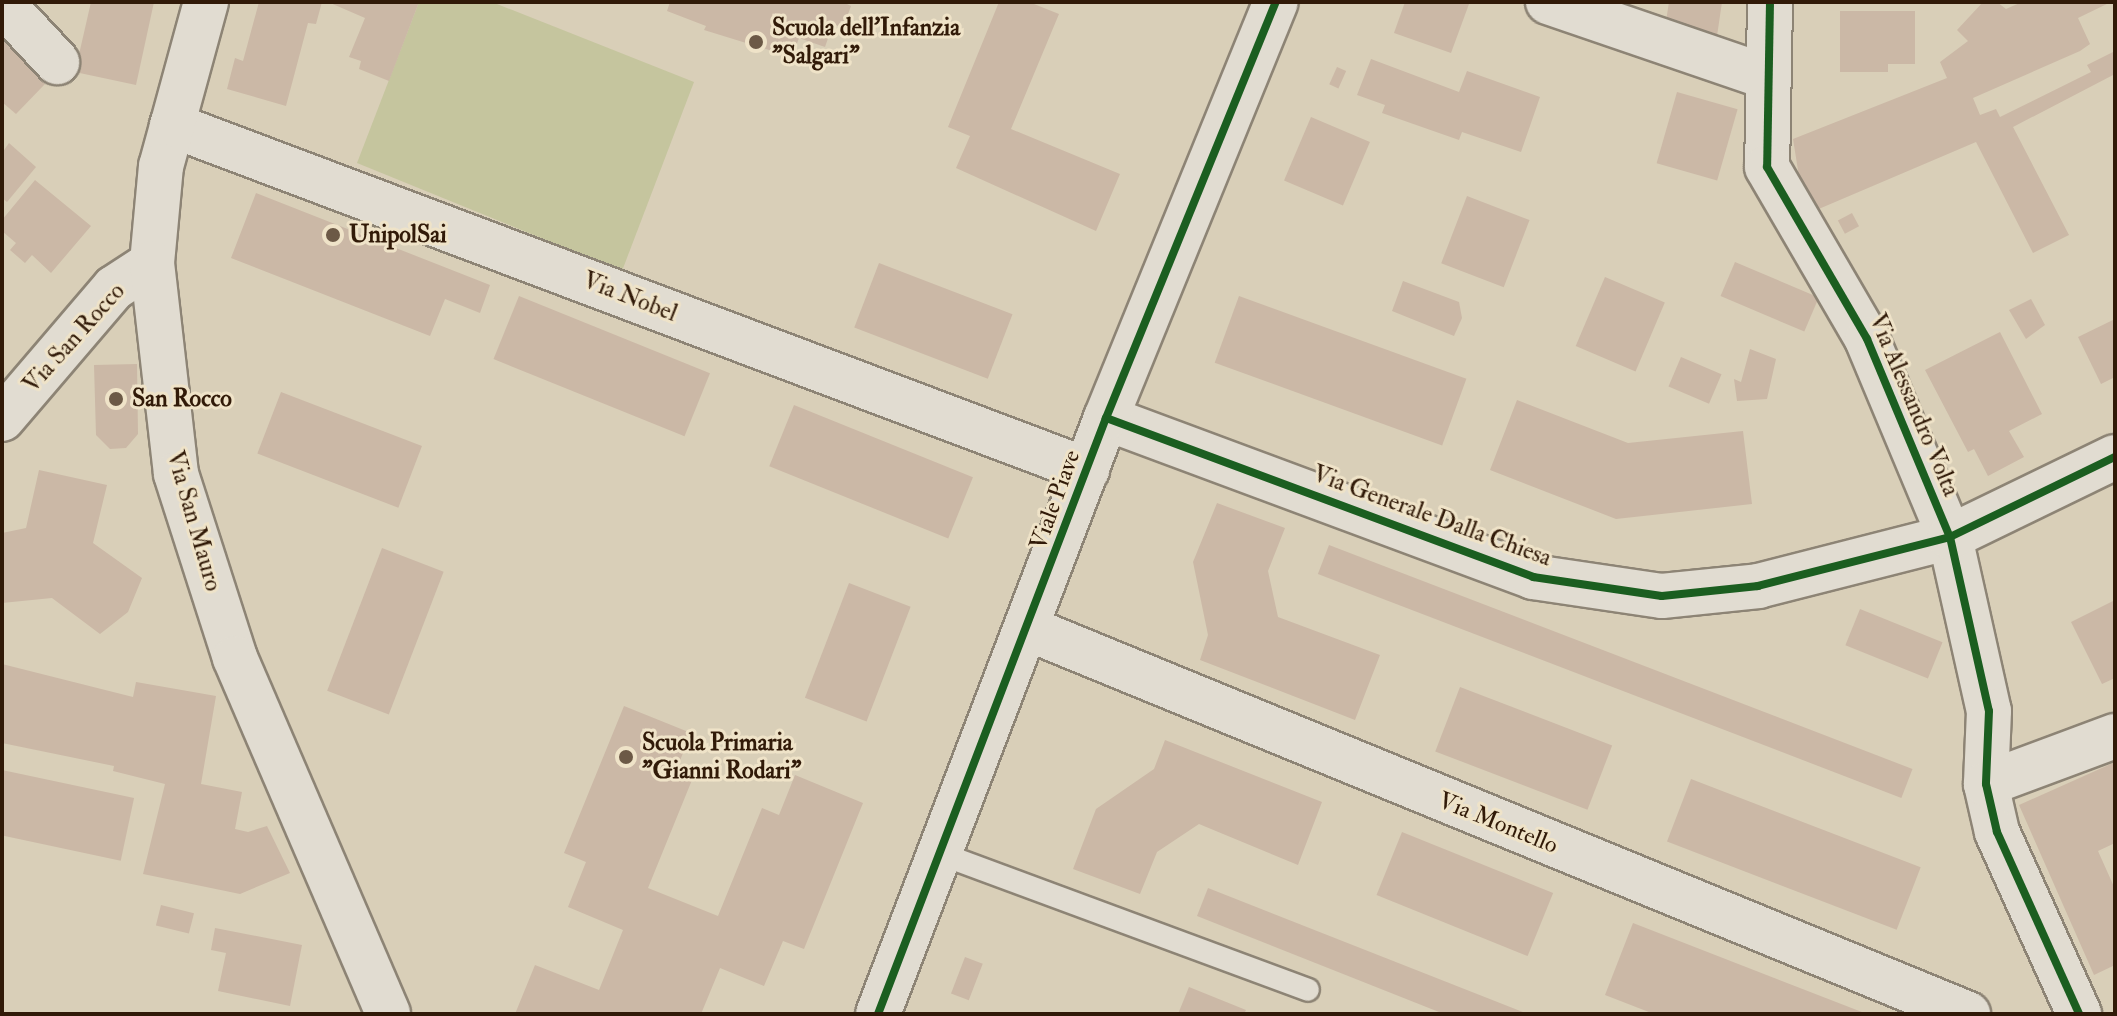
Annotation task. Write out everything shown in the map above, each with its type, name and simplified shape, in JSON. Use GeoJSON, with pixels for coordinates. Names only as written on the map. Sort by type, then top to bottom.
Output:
{"type":"FeatureCollection","features":[{"type":"Feature","properties":{"kind":"street","name":"Via San Mauro"},"geometry":{"type":"LineString","coordinates":[[206,2],[161,166],[152,263],[176,474],[235,658],[388,1014]]}},
{"type":"Feature","properties":{"kind":"street","name":"Viale Piave"},"geometry":{"type":"LineString","coordinates":[[878,1014],[1029,629],[1106,418],[1276,2]]}},
{"type":"Feature","properties":{"kind":"street"},"geometry":{"type":"LineString","coordinates":[[1548,2],[1764,76]]}},
{"type":"Feature","properties":{"kind":"street","name":"Via Alessandro Volta"},"geometry":{"type":"LineString","coordinates":[[1770,2],[1764,76],[1767,167],[1867,339],[1950,537],[1989,711],[1986,784],[1997,832],[2079,1014]]}},
{"type":"Feature","properties":{"kind":"street"},"geometry":{"type":"LineString","coordinates":[[2,3],[57,62]]}},
{"type":"Feature","properties":{"kind":"street","name":"Via Nobel"},"geometry":{"type":"LineString","coordinates":[[172,125],[1087,470]]}},
{"type":"Feature","properties":{"kind":"street","name":"Via San Rocco"},"geometry":{"type":"LineString","coordinates":[[2,419],[114,288],[152,263]]}},
{"type":"Feature","properties":{"kind":"street","name":"Via Generale Dalla Chiesa"},"geometry":{"type":"LineString","coordinates":[[1106,418],[1533,577],[1616,593],[1662,596],[1758,586],[1950,537],[2115,457]]}},
{"type":"Feature","properties":{"kind":"street","name":"Via Montello"},"geometry":{"type":"LineString","coordinates":[[1029,629],[1968,1014]]}},
{"type":"Feature","properties":{"kind":"street"},"geometry":{"type":"LineString","coordinates":[[1986,784],[2115,736]]}},
{"type":"Feature","properties":{"kind":"lane"},"geometry":{"type":"LineString","coordinates":[[941,854],[1308,990]]}},
{"type":"Feature","properties":{"kind":"green space"},"geometry":{"type":"Polygon","coordinates":[[[419,2],[492,2],[694,82],[622,271],[357,163],[419,2]]]}},
{"type":"Feature","properties":{"kind":"building"},"geometry":{"type":"Polygon","coordinates":[[[91,2],[154,2],[136,85],[75,72],[91,2]]]}},
{"type":"Feature","properties":{"kind":"building"},"geometry":{"type":"Polygon","coordinates":[[[259,2],[322,2],[316,24],[308,23],[286,106],[227,89],[235,58],[243,61],[259,2]]]}},
{"type":"Feature","properties":{"kind":"building"},"geometry":{"type":"Polygon","coordinates":[[[328,2],[419,2],[389,81],[359,69],[361,61],[349,57],[365,18],[328,2]]]}},
{"type":"Feature","properties":{"kind":"building"},"geometry":{"type":"Polygon","coordinates":[[[670,2],[843,2],[851,6],[843,28],[833,24],[825,47],[799,38],[792,57],[704,30],[706,26],[667,11],[670,2]]]}},
{"type":"Feature","properties":{"kind":"building"},"geometry":{"type":"Polygon","coordinates":[[[999,2],[1029,2],[1059,14],[1011,129],[1120,174],[1096,231],[956,168],[970,136],[948,127],[999,2]]]}},
{"type":"Feature","properties":{"kind":"building"},"geometry":{"type":"Polygon","coordinates":[[[1405,2],[1469,4],[1451,53],[1394,33],[1405,2]]]}},
{"type":"Feature","properties":{"kind":"building"},"geometry":{"type":"Polygon","coordinates":[[[1669,2],[1722,2],[1717,36],[1665,28],[1669,2]]]}},
{"type":"Feature","properties":{"kind":"building"},"geometry":{"type":"Polygon","coordinates":[[[1983,2],[1997,2],[2006,9],[2022,2],[2111,2],[2078,18],[2090,44],[2080,51],[1973,98],[1980,115],[1996,109],[2000,117],[2091,72],[2087,65],[2113,52],[2115,74],[2013,127],[2069,235],[2033,253],[1976,142],[1814,211],[1801,189],[1793,139],[1947,78],[1940,62],[1968,41],[1957,30],[1983,2]]]}},
{"type":"Feature","properties":{"kind":"building"},"geometry":{"type":"Polygon","coordinates":[[[1840,11],[1915,11],[1915,64],[1888,64],[1888,72],[1840,72],[1840,11]]]}},
{"type":"Feature","properties":{"kind":"building"},"geometry":{"type":"Polygon","coordinates":[[[2,39],[45,84],[16,114],[2,102],[2,39]]]}},
{"type":"Feature","properties":{"kind":"building"},"geometry":{"type":"Polygon","coordinates":[[[1371,59],[1459,92],[1467,71],[1540,97],[1521,152],[1462,132],[1459,140],[1382,113],[1385,105],[1357,95],[1371,59]]]}},
{"type":"Feature","properties":{"kind":"building"},"geometry":{"type":"Polygon","coordinates":[[[1337,67],[1346,71],[1338,88],[1329,84],[1337,67]]]}},
{"type":"Feature","properties":{"kind":"building"},"geometry":{"type":"Polygon","coordinates":[[[1677,92],[1738,109],[1717,180],[1657,163],[1677,92]]]}},
{"type":"Feature","properties":{"kind":"building"},"geometry":{"type":"Polygon","coordinates":[[[1311,117],[1370,142],[1343,206],[1284,181],[1311,117]]]}},
{"type":"Feature","properties":{"kind":"building"},"geometry":{"type":"Polygon","coordinates":[[[9,143],[36,167],[7,202],[2,198],[2,153],[9,143]]]}},
{"type":"Feature","properties":{"kind":"building"},"geometry":{"type":"Polygon","coordinates":[[[35,180],[91,226],[51,273],[32,255],[25,263],[10,250],[16,243],[2,231],[2,220],[35,180]]]}},
{"type":"Feature","properties":{"kind":"building"},"geometry":{"type":"Polygon","coordinates":[[[256,193],[490,285],[480,313],[445,299],[430,336],[231,258],[256,193]]]}},
{"type":"Feature","properties":{"kind":"building"},"geometry":{"type":"Polygon","coordinates":[[[1467,196],[1530,220],[1504,287],[1441,263],[1467,196]]]}},
{"type":"Feature","properties":{"kind":"building"},"geometry":{"type":"Polygon","coordinates":[[[1852,213],[1859,226],[1845,234],[1838,221],[1852,213]]]}},
{"type":"Feature","properties":{"kind":"building"},"geometry":{"type":"Polygon","coordinates":[[[1735,262],[1819,298],[1804,332],[1721,296],[1735,262]]]}},
{"type":"Feature","properties":{"kind":"building"},"geometry":{"type":"Polygon","coordinates":[[[879,263],[1013,314],[988,379],[854,327],[879,263]]]}},
{"type":"Feature","properties":{"kind":"building"},"geometry":{"type":"Polygon","coordinates":[[[1605,277],[1665,302],[1636,371],[1576,346],[1605,277]]]}},
{"type":"Feature","properties":{"kind":"building"},"geometry":{"type":"Polygon","coordinates":[[[1403,281],[1459,302],[1462,318],[1454,336],[1392,311],[1403,281]]]}},
{"type":"Feature","properties":{"kind":"building"},"geometry":{"type":"Polygon","coordinates":[[[519,296],[710,373],[685,436],[494,359],[519,296]]]}},
{"type":"Feature","properties":{"kind":"building"},"geometry":{"type":"Polygon","coordinates":[[[1239,296],[1466,379],[1442,445],[1215,363],[1239,296]]]}},
{"type":"Feature","properties":{"kind":"building"},"geometry":{"type":"Polygon","coordinates":[[[2031,299],[2045,325],[2026,339],[2009,310],[2031,299]]]}},
{"type":"Feature","properties":{"kind":"building"},"geometry":{"type":"Polygon","coordinates":[[[2115,319],[2115,377],[2101,384],[2078,337],[2115,319]]]}},
{"type":"Feature","properties":{"kind":"building"},"geometry":{"type":"Polygon","coordinates":[[[2000,332],[2042,414],[2009,431],[2024,457],[1988,476],[1974,449],[1968,452],[1925,370],[2000,332]]]}},
{"type":"Feature","properties":{"kind":"building"},"geometry":{"type":"Polygon","coordinates":[[[1750,349],[1776,359],[1767,399],[1737,401],[1734,379],[1741,382],[1750,349]]]}},
{"type":"Feature","properties":{"kind":"building"},"geometry":{"type":"Polygon","coordinates":[[[1681,357],[1722,374],[1709,404],[1668,386],[1681,357]]]}},
{"type":"Feature","properties":{"kind":"building","name":"San Rocco"},"geometry":{"type":"Polygon","coordinates":[[[137,364],[138,434],[126,448],[110,449],[96,435],[94,365],[137,364]]]}},
{"type":"Feature","properties":{"kind":"building"},"geometry":{"type":"Polygon","coordinates":[[[281,392],[422,446],[398,508],[257,454],[281,392]]]}},
{"type":"Feature","properties":{"kind":"building"},"geometry":{"type":"Polygon","coordinates":[[[1517,400],[1628,443],[1743,431],[1752,504],[1616,519],[1490,470],[1517,400]]]}},
{"type":"Feature","properties":{"kind":"building"},"geometry":{"type":"Polygon","coordinates":[[[794,405],[973,477],[948,538],[769,466],[794,405]]]}},
{"type":"Feature","properties":{"kind":"building"},"geometry":{"type":"Polygon","coordinates":[[[39,470],[107,485],[93,543],[142,578],[128,612],[100,634],[52,598],[2,603],[2,533],[26,528],[39,470]]]}},
{"type":"Feature","properties":{"kind":"building"},"geometry":{"type":"Polygon","coordinates":[[[1217,503],[1285,528],[1268,571],[1278,617],[1380,655],[1355,720],[1200,660],[1208,635],[1193,562],[1217,503]]]}},
{"type":"Feature","properties":{"kind":"building"},"geometry":{"type":"Polygon","coordinates":[[[1329,545],[1912,769],[1901,798],[1318,574],[1329,545]]]}},
{"type":"Feature","properties":{"kind":"building"},"geometry":{"type":"Polygon","coordinates":[[[382,548],[444,572],[389,714],[327,691],[382,548]]]}},
{"type":"Feature","properties":{"kind":"building"},"geometry":{"type":"Polygon","coordinates":[[[849,583],[911,607],[867,721],[805,698],[849,583]]]}},
{"type":"Feature","properties":{"kind":"building"},"geometry":{"type":"Polygon","coordinates":[[[2115,600],[2115,678],[2102,684],[2071,622],[2115,600]]]}},
{"type":"Feature","properties":{"kind":"building"},"geometry":{"type":"Polygon","coordinates":[[[1860,609],[1943,642],[1928,679],[1845,645],[1860,609]]]}},
{"type":"Feature","properties":{"kind":"building"},"geometry":{"type":"Polygon","coordinates":[[[2,664],[133,697],[136,682],[216,696],[201,784],[242,792],[235,829],[248,832],[267,826],[290,873],[240,894],[143,874],[165,784],[113,771],[114,766],[2,743],[2,664]]]}},
{"type":"Feature","properties":{"kind":"building"},"geometry":{"type":"Polygon","coordinates":[[[1460,687],[1612,745],[1587,810],[1435,751],[1460,687]]]}},
{"type":"Feature","properties":{"kind":"building"},"geometry":{"type":"Polygon","coordinates":[[[624,706],[691,733],[675,773],[692,780],[648,888],[718,916],[762,808],[779,815],[795,775],[863,803],[804,949],[783,941],[764,986],[720,968],[701,1014],[515,1014],[535,965],[599,990],[623,930],[568,907],[586,862],[564,853],[624,706]]]}},
{"type":"Feature","properties":{"kind":"building"},"geometry":{"type":"Polygon","coordinates":[[[1165,740],[1322,802],[1298,865],[1199,824],[1157,852],[1140,894],[1073,869],[1096,809],[1154,769],[1165,740]]]}},
{"type":"Feature","properties":{"kind":"building"},"geometry":{"type":"Polygon","coordinates":[[[2113,763],[2115,843],[2098,851],[2115,889],[2115,965],[2094,975],[2019,805],[2113,763]]]}},
{"type":"Feature","properties":{"kind":"building"},"geometry":{"type":"Polygon","coordinates":[[[2,770],[134,798],[121,861],[2,835],[2,770]]]}},
{"type":"Feature","properties":{"kind":"building"},"geometry":{"type":"Polygon","coordinates":[[[1691,779],[1921,867],[1897,930],[1667,842],[1691,779]]]}},
{"type":"Feature","properties":{"kind":"building"},"geometry":{"type":"Polygon","coordinates":[[[1402,832],[1553,893],[1528,956],[1377,895],[1402,832]]]}},
{"type":"Feature","properties":{"kind":"building"},"geometry":{"type":"Polygon","coordinates":[[[1208,888],[1528,1014],[1444,1014],[1197,916],[1208,888]]]}},
{"type":"Feature","properties":{"kind":"building"},"geometry":{"type":"Polygon","coordinates":[[[161,905],[194,913],[189,934],[156,925],[161,905]]]}},
{"type":"Feature","properties":{"kind":"building"},"geometry":{"type":"Polygon","coordinates":[[[1633,923],[1867,1014],[1654,1014],[1605,995],[1633,923]]]}},
{"type":"Feature","properties":{"kind":"building"},"geometry":{"type":"Polygon","coordinates":[[[215,928],[302,945],[290,1006],[218,991],[226,953],[211,950],[215,928]]]}},
{"type":"Feature","properties":{"kind":"building"},"geometry":{"type":"Polygon","coordinates":[[[965,957],[983,964],[969,1000],[951,993],[965,957]]]}},
{"type":"Feature","properties":{"kind":"building"},"geometry":{"type":"Polygon","coordinates":[[[1189,987],[1246,1010],[1244,1014],[1178,1014],[1189,987]]]}},
{"type":"Feature","properties":{"kind":"cycle path"},"geometry":{"type":"LineString","coordinates":[[878,1014],[1106,418],[1276,2]]}},
{"type":"Feature","properties":{"kind":"cycle path"},"geometry":{"type":"LineString","coordinates":[[1770,2],[1767,167],[1867,339],[1950,537],[1989,711],[1986,784],[1997,832],[2079,1014]]}},
{"type":"Feature","properties":{"kind":"cycle path"},"geometry":{"type":"LineString","coordinates":[[1106,418],[1533,577],[1662,596],[1758,586],[1950,537],[2115,457]]}},
{"type":"Feature","properties":{"kind":"place","name":"Scuola dell'Infanzia \"Salgari\""},"geometry":{"type":"Point","coordinates":[756,42]}},
{"type":"Feature","properties":{"kind":"place","name":"UnipolSai"},"geometry":{"type":"Point","coordinates":[333,235]}},
{"type":"Feature","properties":{"kind":"place","name":"San Rocco"},"geometry":{"type":"Point","coordinates":[116,399]}},
{"type":"Feature","properties":{"kind":"place","name":"Scuola Primaria \"Gianni Rodari\""},"geometry":{"type":"Point","coordinates":[626,757]}}]}
